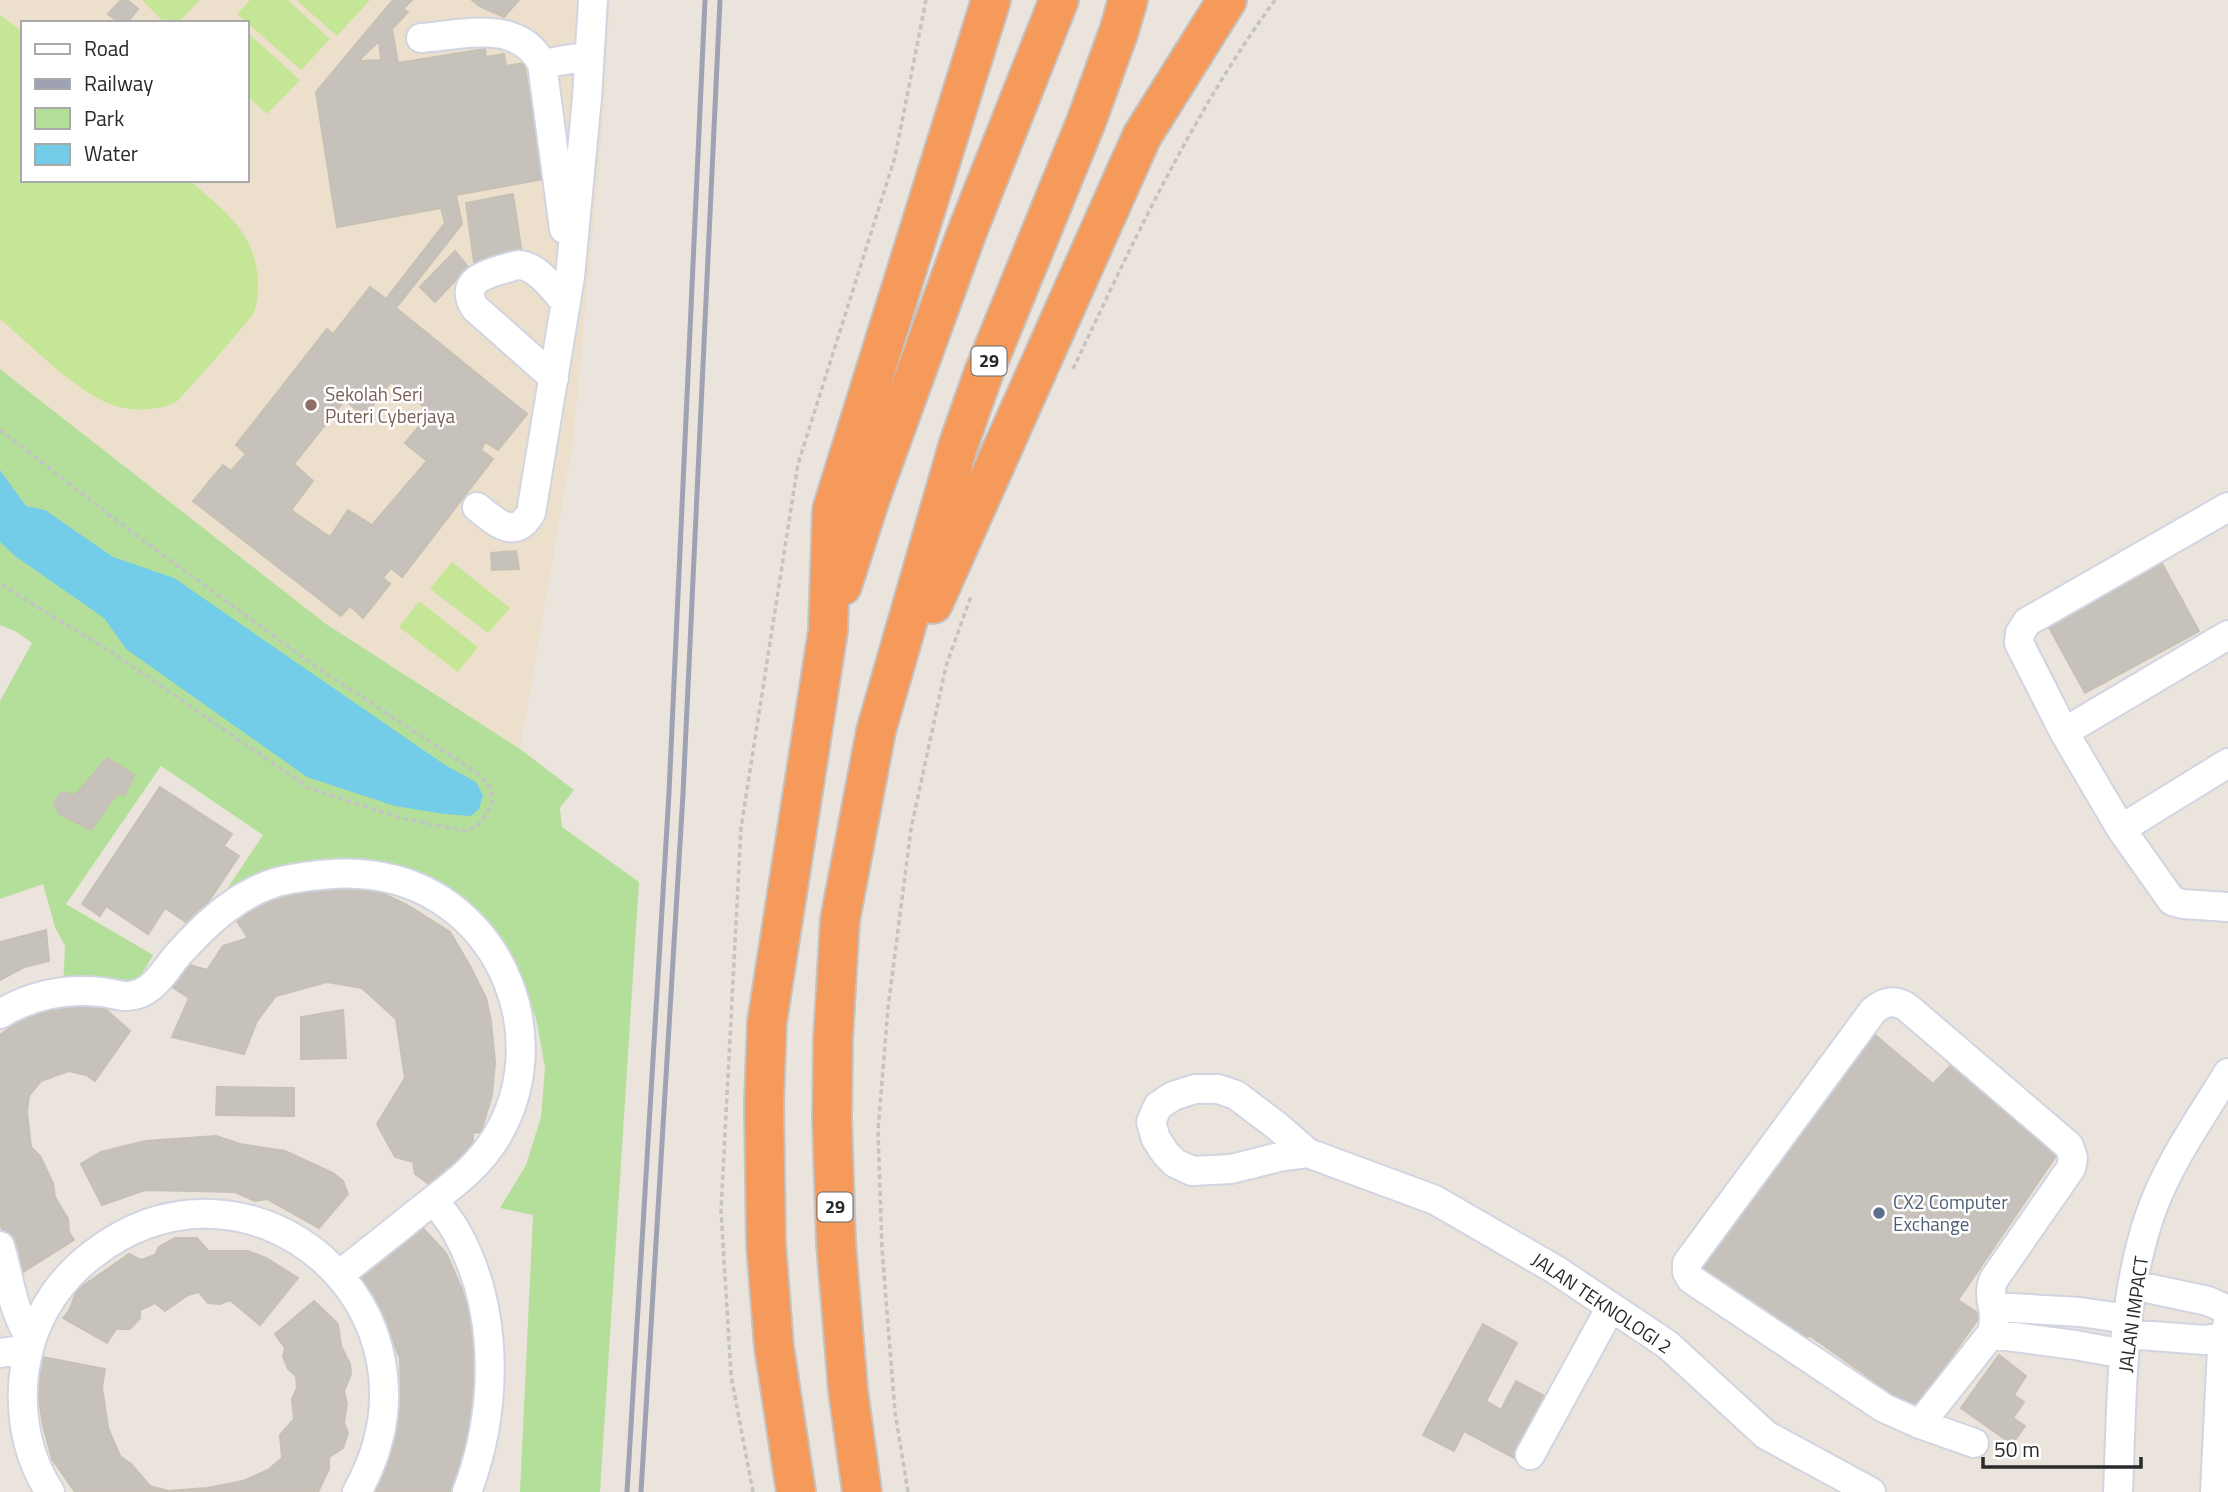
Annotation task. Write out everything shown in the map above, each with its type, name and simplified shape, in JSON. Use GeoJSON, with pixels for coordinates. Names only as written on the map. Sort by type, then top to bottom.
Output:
{"type":"FeatureCollection","features":[{"type":"Feature","properties":{"kind":"highway"},"geometry":{"type":"LineString","coordinates":[[796,1492],[775,1347],[766,1243],[764,1194],[767,1021],[828,631],[832,509],[991,0]]}},
{"type":"Feature","properties":{"kind":"highway"},"geometry":{"type":"LineString","coordinates":[[828,631],[871,496],[967,232],[1059,0]]}},
{"type":"Feature","properties":{"kind":"highway","name":"29"},"geometry":{"type":"LineString","coordinates":[[862,1492],[848,1390],[836,1243],[832,1119],[840,920],[876,731],[958,446],[984,373],[1086,122],[1128,0]]}},
{"type":"Feature","properties":{"kind":"highway"},"geometry":{"type":"LineString","coordinates":[[876,731],[1142,136],[1227,0]]}},
{"type":"Feature","properties":{"kind":"street"},"geometry":{"type":"LineString","coordinates":[[477,507],[507,527],[517,527],[525,522],[531,513],[568,290],[593,0]]}},
{"type":"Feature","properties":{"kind":"street"},"geometry":{"type":"LineString","coordinates":[[421,38],[502,33],[519,38],[542,64],[568,290]]}},
{"type":"Feature","properties":{"kind":"street"},"geometry":{"type":"LineString","coordinates":[[542,64],[589,56]]}},
{"type":"Feature","properties":{"kind":"street"},"geometry":{"type":"LineString","coordinates":[[554,378],[475,308],[469,299],[470,288],[486,274],[520,265],[568,290]]}},
{"type":"Feature","properties":{"kind":"street"},"geometry":{"type":"LineString","coordinates":[[2228,507],[2027,622],[2020,633],[2019,643],[2064,733],[2121,829],[2172,901],[2228,908]]}},
{"type":"Feature","properties":{"kind":"street"},"geometry":{"type":"LineString","coordinates":[[2064,733],[2228,635]]}},
{"type":"Feature","properties":{"kind":"street"},"geometry":{"type":"LineString","coordinates":[[2121,829],[2228,763]]}},
{"type":"Feature","properties":{"kind":"street"},"geometry":{"type":"LineString","coordinates":[[0,1014],[27,1000],[63,992],[136,995],[152,986],[179,954],[227,908],[256,891],[288,879],[354,872],[388,877],[419,888],[457,912],[488,944],[510,983],[520,1027],[520,1072],[508,1116],[498,1136],[477,1163],[453,1187],[339,1275]]}},
{"type":"Feature","properties":{"kind":"street"},"geometry":{"type":"LineString","coordinates":[[1920,1424],[1993,1320],[1991,1287],[1994,1279],[2071,1168],[2073,1158],[2069,1146],[1900,1002],[1880,1005],[1872,1012],[1687,1264],[1687,1272],[1691,1279],[1868,1399],[1920,1424],[1974,1443]]}},
{"type":"Feature","properties":{"kind":"street","name":"JALAN IMPACT"},"geometry":{"type":"LineString","coordinates":[[2118,1492],[2126,1336],[2133,1285],[2150,1217],[2169,1172],[2228,1073]]}},
{"type":"Feature","properties":{"kind":"street","name":"JALAN TEKNOLOGI 2"},"geometry":{"type":"LineString","coordinates":[[1308,1153],[1283,1156],[1231,1169],[1192,1171],[1175,1163],[1166,1154],[1156,1139],[1151,1122],[1158,1106],[1173,1096],[1195,1089],[1218,1088],[1236,1095],[1308,1153],[1435,1200],[1556,1270],[1668,1345],[1766,1435],[1871,1492]]}},
{"type":"Feature","properties":{"kind":"street"},"geometry":{"type":"LineString","coordinates":[[434,1200],[456,1230],[468,1258],[484,1314],[488,1344],[490,1374],[487,1413],[477,1462],[467,1492]]}},
{"type":"Feature","properties":{"kind":"street"},"geometry":{"type":"LineString","coordinates":[[50,1492],[35,1463],[11,1401],[30,1345],[52,1297],[83,1261],[122,1234],[167,1219],[214,1215],[261,1224],[303,1244],[323,1258],[339,1275],[366,1314],[382,1358],[385,1405],[376,1452],[357,1492]]}},
{"type":"Feature","properties":{"kind":"street"},"geometry":{"type":"LineString","coordinates":[[0,1246],[13,1304],[30,1345]]}},
{"type":"Feature","properties":{"kind":"street"},"geometry":{"type":"LineString","coordinates":[[2133,1285],[2208,1301],[2227,1326],[2222,1349],[2215,1492]]}},
{"type":"Feature","properties":{"kind":"street"},"geometry":{"type":"LineString","coordinates":[[1530,1455],[1611,1307]]}},
{"type":"Feature","properties":{"kind":"street"},"geometry":{"type":"LineString","coordinates":[[1993,1320],[2080,1311],[2126,1336],[2206,1340],[2227,1326]]}},
{"type":"Feature","properties":{"kind":"street"},"geometry":{"type":"LineString","coordinates":[[0,1353],[30,1345]]}},
{"type":"Feature","properties":{"kind":"path"},"geometry":{"type":"LineString","coordinates":[[1071,372],[1134,238],[1239,49],[1275,0]]}},
{"type":"Feature","properties":{"kind":"path"},"geometry":{"type":"LineString","coordinates":[[0,430],[133,533],[315,666],[479,775],[491,789],[493,802],[478,825],[466,831],[401,818],[307,787],[113,653],[0,584]]}},
{"type":"Feature","properties":{"kind":"path"},"geometry":{"type":"LineString","coordinates":[[908,1492],[895,1412],[882,1249],[878,1131],[888,1008],[911,829],[946,666],[973,591]]}},
{"type":"Feature","properties":{"kind":"shaded area","name":"Sekolah Seri Puteri Cyberjaya"},"geometry":{"type":"Polygon","coordinates":[[[0,0],[610,0],[603,123],[573,441],[520,749],[326,624],[0,369],[0,0]]]}},
{"type":"Feature","properties":{"kind":"green space"},"geometry":{"type":"Polygon","coordinates":[[[142,0],[200,0],[180,21],[163,21],[142,0]]]}},
{"type":"Feature","properties":{"kind":"green space"},"geometry":{"type":"Polygon","coordinates":[[[250,0],[288,0],[330,39],[301,70],[237,14],[250,0]]]}},
{"type":"Feature","properties":{"kind":"green space"},"geometry":{"type":"Polygon","coordinates":[[[296,0],[370,0],[337,36],[296,0]]]}},
{"type":"Feature","properties":{"kind":"green space"},"geometry":{"type":"Polygon","coordinates":[[[0,15],[21,31],[21,182],[191,182],[229,216],[245,237],[256,267],[258,295],[253,314],[176,402],[143,410],[109,404],[93,395],[76,384],[0,319],[0,15]]]}},
{"type":"Feature","properties":{"kind":"green space"},"geometry":{"type":"Polygon","coordinates":[[[248,33],[300,80],[267,114],[248,97],[248,33]]]}},
{"type":"Feature","properties":{"kind":"green space"},"geometry":{"type":"Polygon","coordinates":[[[0,369],[326,624],[520,749],[574,790],[560,808],[562,827],[639,882],[600,1492],[520,1492],[533,1215],[500,1208],[526,1165],[541,1117],[545,1068],[536,1018],[515,973],[402,884],[213,910],[263,835],[161,766],[66,904],[153,955],[137,983],[63,989],[65,946],[55,927],[43,884],[0,899],[0,701],[32,643],[15,631],[0,625],[0,369]]]}},
{"type":"Feature","properties":{"kind":"green space"},"geometry":{"type":"Polygon","coordinates":[[[452,562],[510,608],[488,633],[430,589],[452,562]]]}},
{"type":"Feature","properties":{"kind":"green space"},"geometry":{"type":"Polygon","coordinates":[[[419,601],[478,647],[458,672],[399,627],[419,601]]]}},
{"type":"Feature","properties":{"kind":"water"},"geometry":{"type":"Polygon","coordinates":[[[0,470],[26,506],[45,510],[113,557],[174,578],[445,765],[476,782],[483,795],[479,809],[471,816],[395,806],[307,777],[126,649],[104,618],[15,556],[0,542],[0,470]]]}},
{"type":"Feature","properties":{"kind":"building"},"geometry":{"type":"Polygon","coordinates":[[[121,0],[127,0],[138,9],[129,21],[117,21],[108,14],[121,0]]]}},
{"type":"Feature","properties":{"kind":"building"},"geometry":{"type":"Polygon","coordinates":[[[393,0],[412,0],[403,9],[408,12],[392,29],[398,63],[485,49],[486,57],[504,54],[506,66],[524,63],[544,179],[456,195],[462,224],[396,308],[527,414],[498,450],[485,442],[481,450],[493,459],[402,577],[391,568],[383,578],[390,584],[363,618],[350,606],[341,616],[193,501],[223,465],[231,471],[246,454],[236,445],[327,329],[333,334],[370,287],[386,299],[445,223],[441,208],[337,227],[316,92],[393,0]],[[379,41],[358,61],[381,60],[379,41]],[[391,382],[364,416],[345,400],[294,464],[313,481],[291,510],[330,537],[348,510],[372,525],[427,461],[405,443],[431,412],[391,382]]]}},
{"type":"Feature","properties":{"kind":"building"},"geometry":{"type":"Polygon","coordinates":[[[472,0],[519,0],[504,17],[472,0]]]}},
{"type":"Feature","properties":{"kind":"building"},"geometry":{"type":"Polygon","coordinates":[[[513,194],[522,254],[474,262],[466,203],[513,194]]]}},
{"type":"Feature","properties":{"kind":"building"},"geometry":{"type":"Polygon","coordinates":[[[455,251],[468,267],[435,302],[420,287],[455,251]]]}},
{"type":"Feature","properties":{"kind":"building"},"geometry":{"type":"Polygon","coordinates":[[[516,551],[519,569],[492,570],[491,553],[516,551]]]}},
{"type":"Feature","properties":{"kind":"building"},"geometry":{"type":"Polygon","coordinates":[[[2160,560],[2199,631],[2085,693],[2046,622],[2160,560]]]}},
{"type":"Feature","properties":{"kind":"building"},"geometry":{"type":"Polygon","coordinates":[[[107,758],[134,775],[125,795],[117,794],[91,830],[59,814],[54,802],[62,792],[75,795],[107,758]]]}},
{"type":"Feature","properties":{"kind":"building"},"geometry":{"type":"Polygon","coordinates":[[[160,787],[232,834],[224,846],[239,856],[192,926],[165,908],[148,934],[106,906],[100,916],[82,904],[160,787]]]}},
{"type":"Feature","properties":{"kind":"building"},"geometry":{"type":"Polygon","coordinates":[[[276,887],[369,887],[407,905],[450,932],[470,966],[486,998],[491,1021],[495,1062],[492,1095],[481,1132],[473,1133],[472,1152],[445,1184],[429,1184],[415,1174],[413,1162],[395,1157],[377,1124],[405,1078],[396,1019],[362,988],[327,982],[276,996],[257,1021],[244,1054],[172,1037],[189,998],[172,987],[186,964],[207,970],[223,946],[248,938],[235,918],[276,887]]]}},
{"type":"Feature","properties":{"kind":"building"},"geometry":{"type":"Polygon","coordinates":[[[46,930],[49,961],[24,967],[0,980],[0,942],[46,930]]]}},
{"type":"Feature","properties":{"kind":"building"},"geometry":{"type":"Polygon","coordinates":[[[100,1004],[130,1031],[95,1081],[86,1075],[69,1071],[41,1081],[29,1096],[27,1112],[31,1147],[40,1156],[53,1183],[55,1197],[68,1219],[69,1232],[74,1240],[23,1272],[8,1246],[0,1224],[0,1035],[20,1020],[52,1007],[100,1004]]]}},
{"type":"Feature","properties":{"kind":"building"},"geometry":{"type":"Polygon","coordinates":[[[343,1010],[346,1058],[301,1059],[301,1017],[343,1010]]]}},
{"type":"Feature","properties":{"kind":"building","name":"CX2 Computer Exchange"},"geometry":{"type":"Polygon","coordinates":[[[1874,1034],[1933,1084],[1952,1064],[2058,1153],[1958,1300],[1981,1315],[1914,1409],[1809,1335],[1804,1343],[1697,1273],[1874,1034]]]}},
{"type":"Feature","properties":{"kind":"building"},"geometry":{"type":"Polygon","coordinates":[[[217,1087],[294,1088],[294,1116],[216,1115],[217,1087]]]}},
{"type":"Feature","properties":{"kind":"building"},"geometry":{"type":"Polygon","coordinates":[[[216,1136],[240,1144],[285,1151],[333,1173],[343,1181],[348,1194],[319,1228],[267,1199],[255,1201],[235,1192],[145,1190],[102,1205],[81,1164],[101,1152],[145,1141],[216,1136]]]}},
{"type":"Feature","properties":{"kind":"building"},"geometry":{"type":"Polygon","coordinates":[[[418,1223],[446,1253],[461,1287],[476,1333],[478,1419],[454,1492],[374,1492],[391,1453],[401,1402],[400,1358],[371,1292],[356,1269],[418,1223]]]}},
{"type":"Feature","properties":{"kind":"building"},"geometry":{"type":"Polygon","coordinates":[[[175,1238],[197,1238],[208,1251],[248,1251],[266,1258],[298,1278],[260,1325],[230,1300],[220,1304],[208,1303],[199,1292],[188,1295],[165,1311],[155,1303],[140,1310],[140,1318],[130,1329],[116,1329],[107,1343],[63,1318],[69,1311],[77,1290],[129,1254],[141,1260],[155,1255],[159,1247],[175,1238]]]}},
{"type":"Feature","properties":{"kind":"building"},"geometry":{"type":"Polygon","coordinates":[[[314,1301],[338,1324],[341,1346],[350,1364],[351,1374],[344,1391],[347,1403],[344,1423],[348,1433],[343,1448],[329,1457],[329,1469],[318,1492],[75,1492],[52,1459],[38,1393],[37,1356],[105,1369],[102,1387],[108,1428],[120,1456],[131,1464],[150,1486],[168,1491],[207,1488],[243,1481],[268,1470],[282,1458],[280,1435],[294,1419],[292,1399],[297,1388],[296,1376],[288,1369],[283,1356],[285,1348],[275,1334],[314,1301]]]}},
{"type":"Feature","properties":{"kind":"building"},"geometry":{"type":"Polygon","coordinates":[[[1483,1324],[1517,1343],[1486,1401],[1501,1410],[1516,1381],[1546,1397],[1514,1458],[1464,1431],[1454,1451],[1423,1435],[1483,1324]]]}},
{"type":"Feature","properties":{"kind":"building"},"geometry":{"type":"Polygon","coordinates":[[[1999,1355],[2026,1376],[2014,1395],[2024,1402],[2013,1418],[2025,1426],[2012,1444],[1961,1408],[1999,1355]]]}},
{"type":"Feature","properties":{"kind":"railway"},"geometry":{"type":"LineString","coordinates":[[627,1492],[669,793],[705,0]]}},
{"type":"Feature","properties":{"kind":"railway"},"geometry":{"type":"LineString","coordinates":[[641,1492],[683,794],[720,0]]}},
{"type":"Feature","properties":{"kind":"place","name":"Sekolah Seri Puteri Cyberjaya"},"geometry":{"type":"Point","coordinates":[311,405]}},
{"type":"Feature","properties":{"kind":"place","name":"CX2 Computer Exchange"},"geometry":{"type":"Point","coordinates":[1879,1213]}}]}
